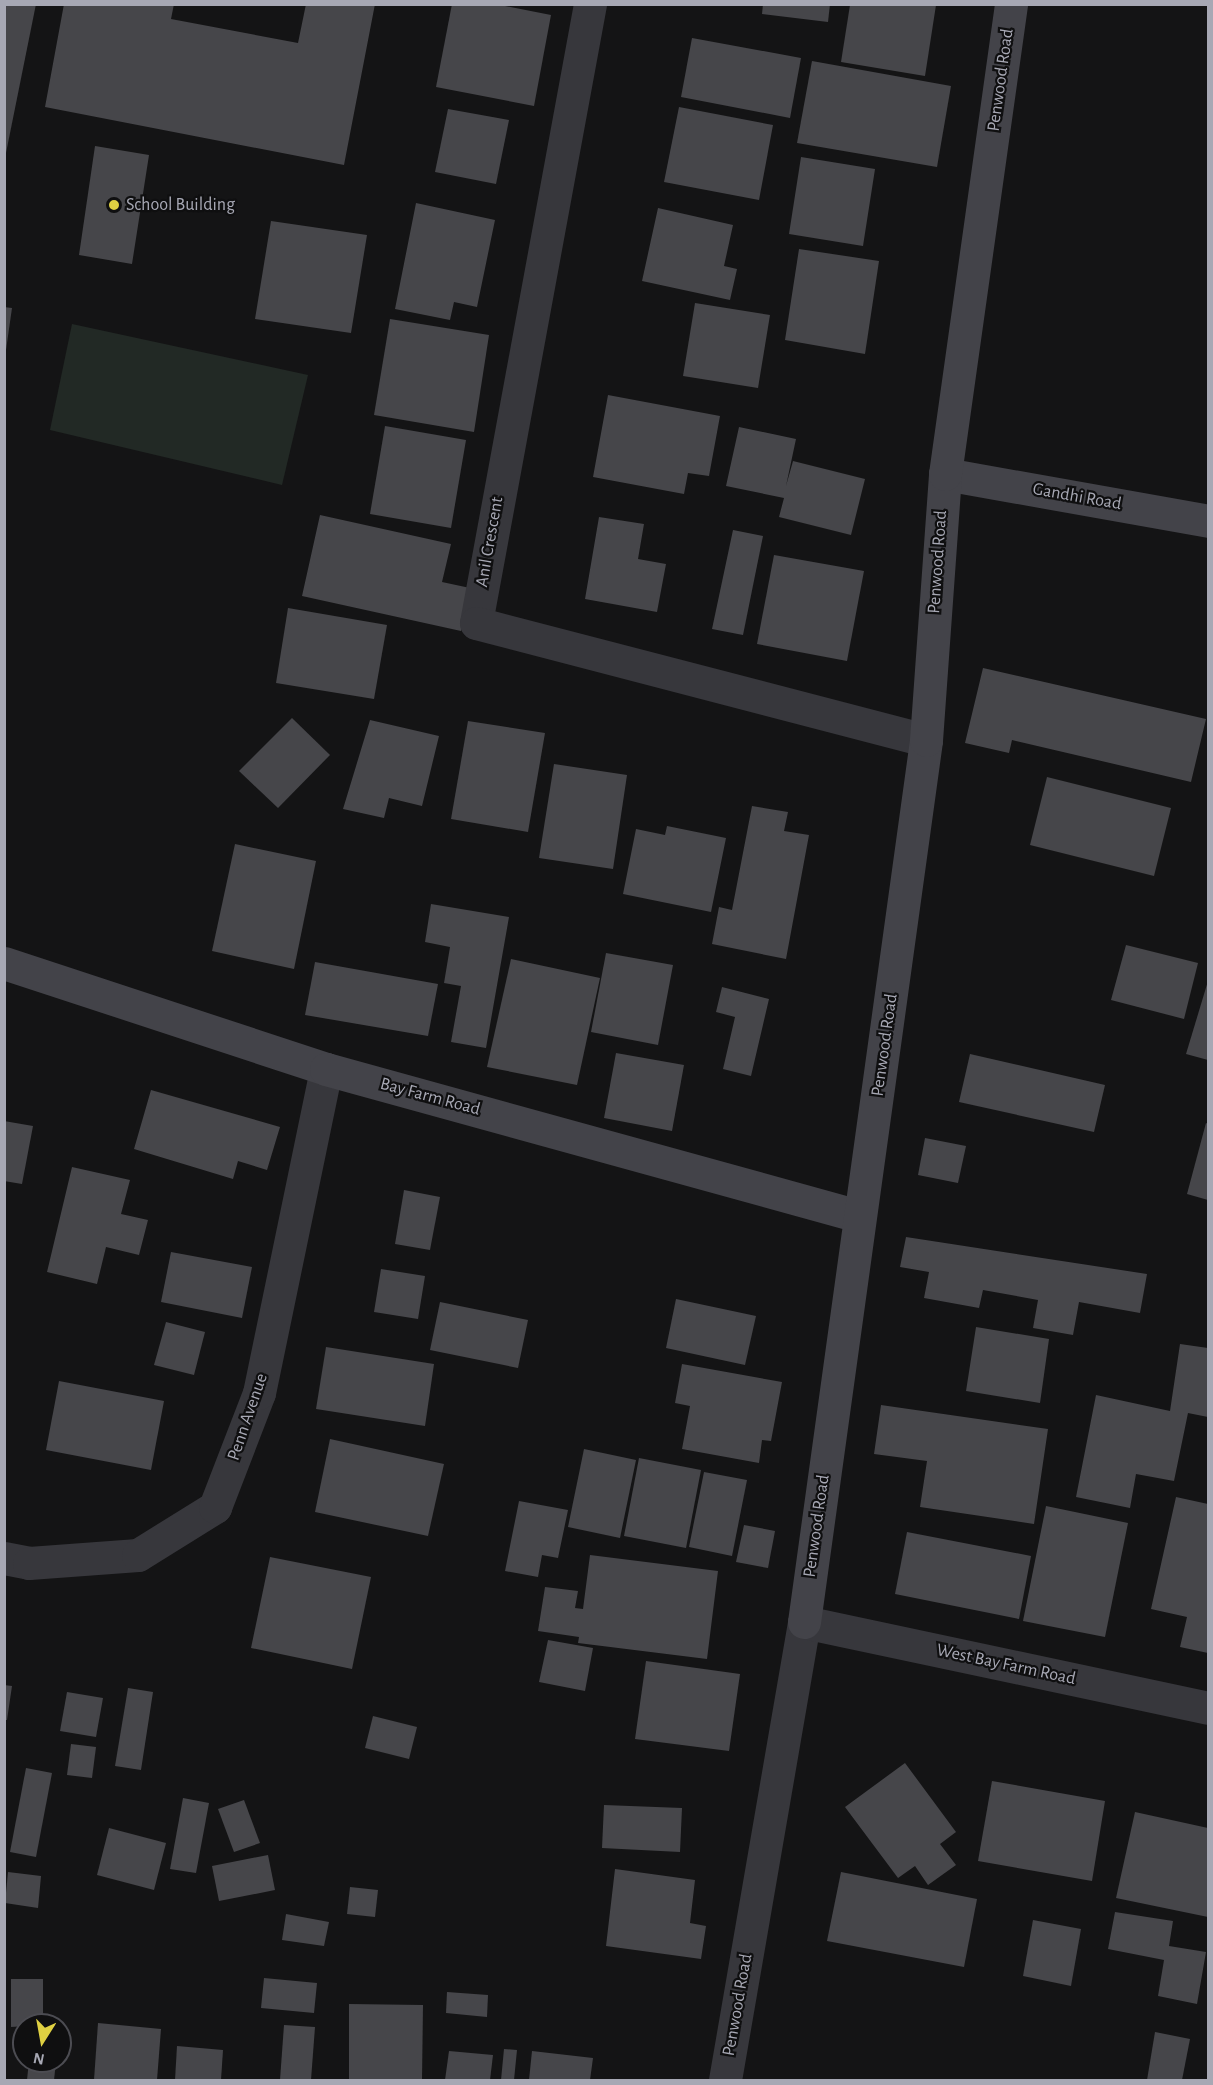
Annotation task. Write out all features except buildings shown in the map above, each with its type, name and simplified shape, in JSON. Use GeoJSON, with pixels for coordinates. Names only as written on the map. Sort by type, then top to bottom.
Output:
{"type":"FeatureCollection","features":[{"type":"Feature","properties":{"kind":"street","name":"Anil Crescent"},"geometry":{"type":"LineString","coordinates":[[590,4],[476,623],[926,740]]}},
{"type":"Feature","properties":{"kind":"street","name":"Penwood Road"},"geometry":{"type":"LineString","coordinates":[[725,2080],[804,1622],[926,740],[945,474],[1011,4]]}},
{"type":"Feature","properties":{"kind":"street","name":"Gandhi Road"},"geometry":{"type":"LineString","coordinates":[[945,474],[1209,521]]}},
{"type":"Feature","properties":{"kind":"street","name":"Bay Farm Road"},"geometry":{"type":"LineString","coordinates":[[4,963],[326,1069],[859,1216]]}},
{"type":"Feature","properties":{"kind":"street","name":"Penn Avenue"},"geometry":{"type":"LineString","coordinates":[[4,1558],[29,1563],[138,1555],[215,1507],[259,1393],[326,1069]]}},
{"type":"Feature","properties":{"kind":"street","name":"West Bay Farm Road"},"geometry":{"type":"LineString","coordinates":[[804,1622],[1209,1708]]}},
{"type":"Feature","properties":{"kind":"shaded area"},"geometry":{"type":"Polygon","coordinates":[[[72,324],[308,375],[282,485],[50,430],[72,324]]]}},
{"type":"Feature","properties":{"kind":"place","name":"School Building"},"geometry":{"type":"Point","coordinates":[114,205]}}]}
